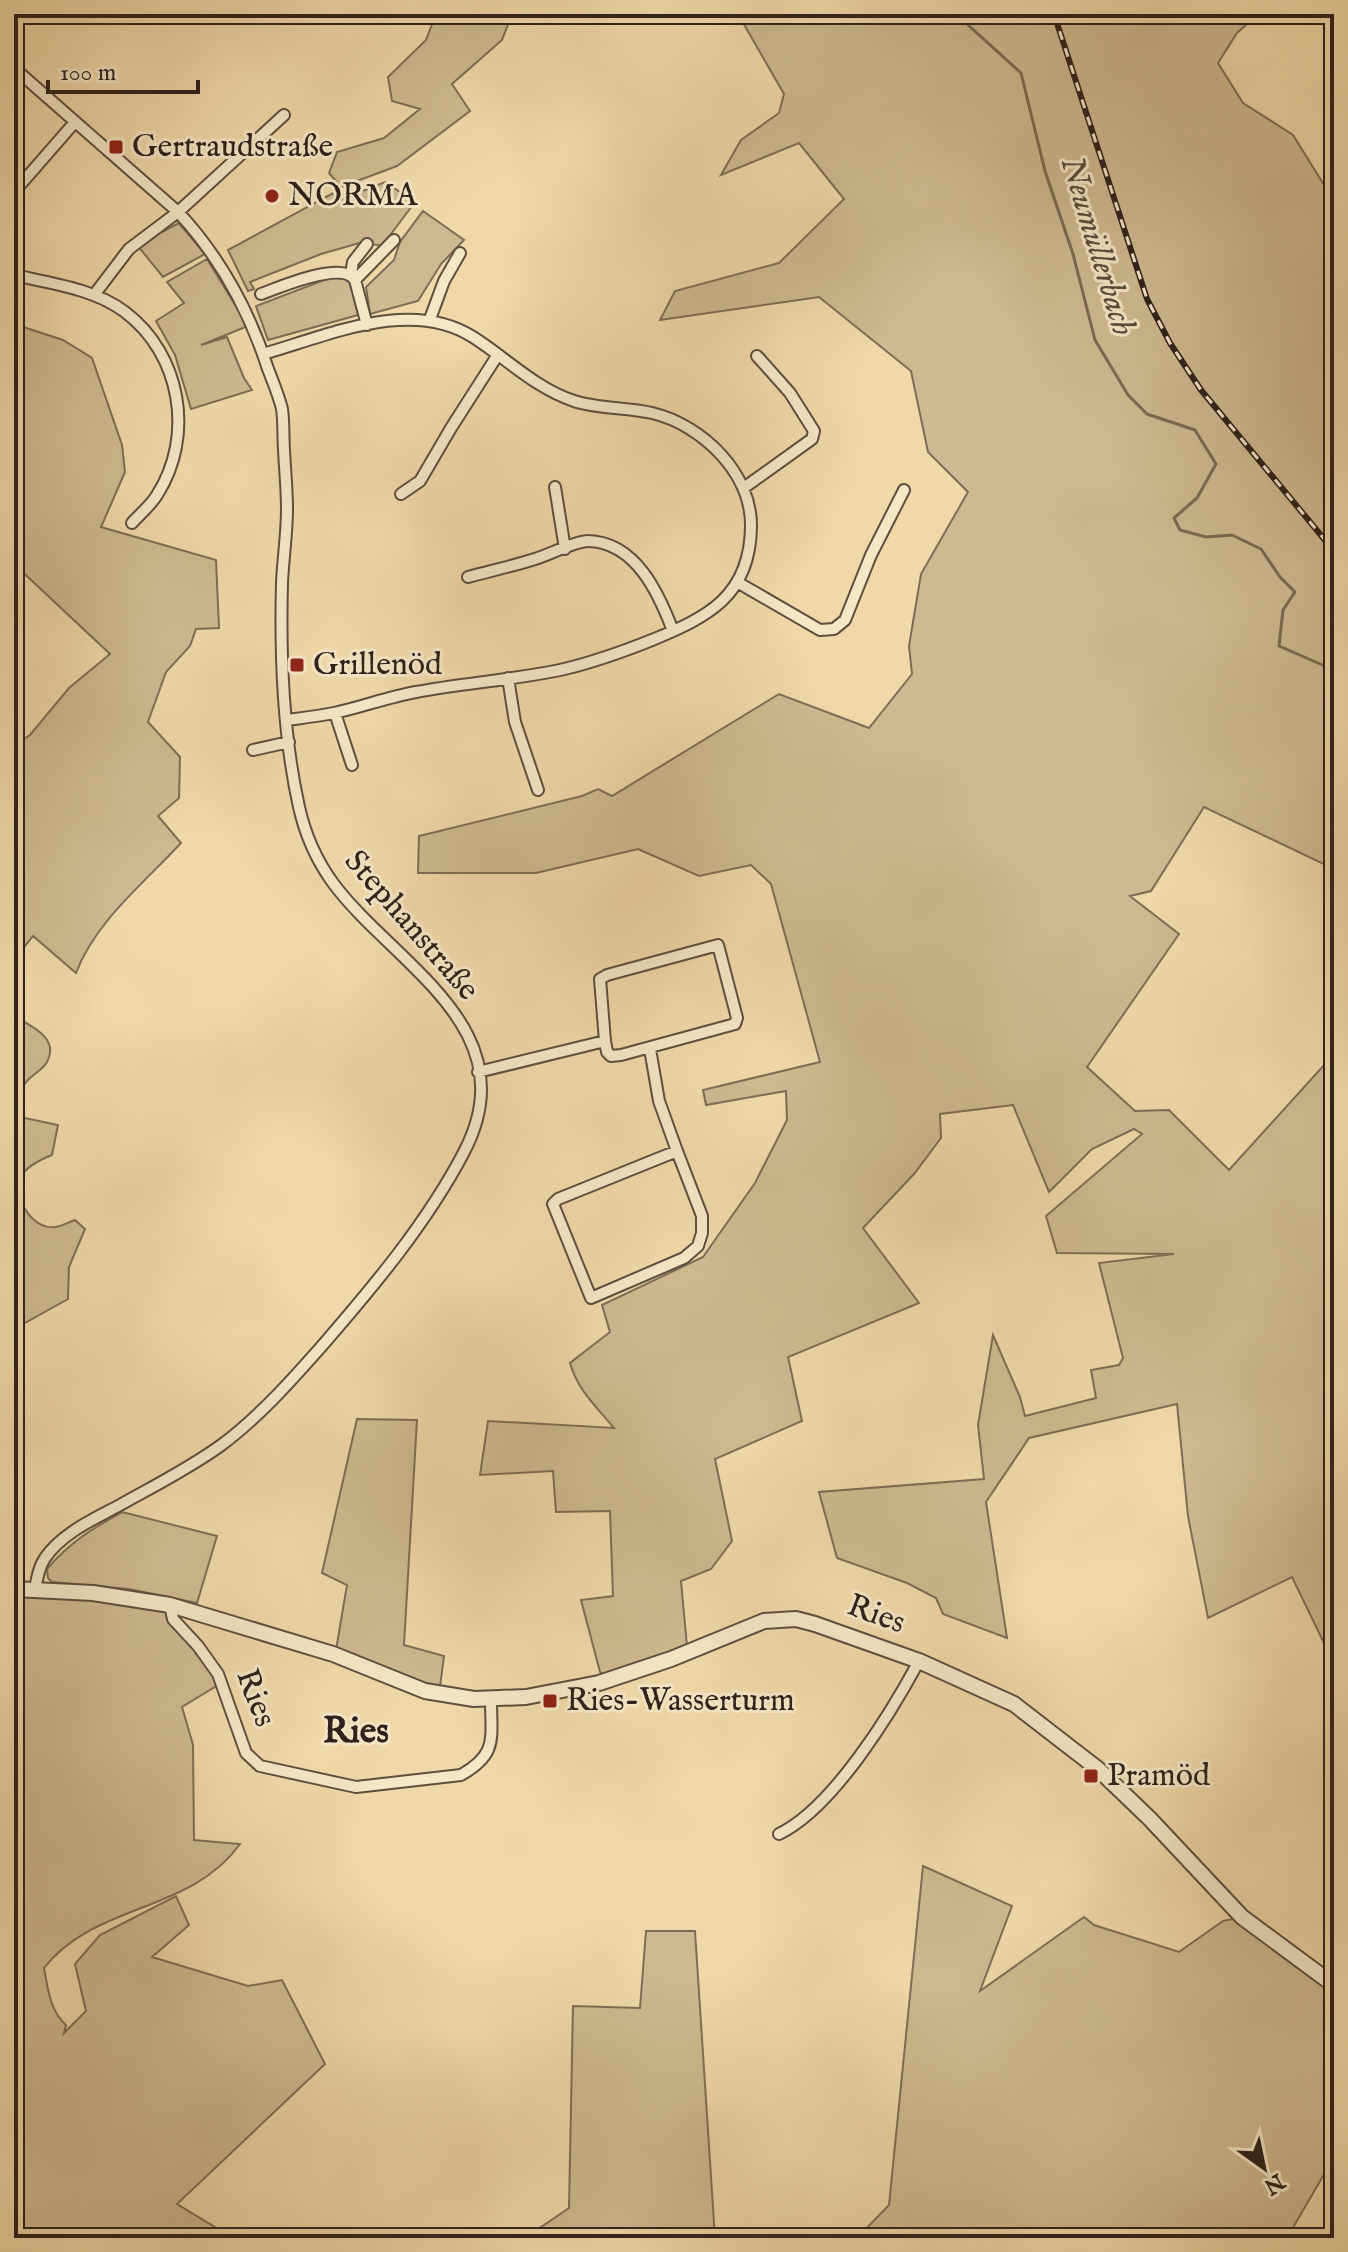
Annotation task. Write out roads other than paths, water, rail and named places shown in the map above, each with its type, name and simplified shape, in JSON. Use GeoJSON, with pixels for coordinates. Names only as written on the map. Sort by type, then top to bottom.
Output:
{"type":"FeatureCollection","features":[{"type":"Feature","properties":{"kind":"street","name":"Stephanstraße"},"geometry":{"type":"LineString","coordinates":[[14,68],[178,212],[224,271],[241,301],[282,408],[287,508],[282,646],[289,742],[300,813],[316,856],[333,883],[392,943],[454,1012],[466,1030],[478,1072],[479,1092],[476,1119],[465,1149],[422,1218],[345,1320],[280,1391],[222,1444],[60,1542],[40,1568],[35,1589]]}},
{"type":"Feature","properties":{"kind":"street"},"geometry":{"type":"LineString","coordinates":[[94,295],[129,249],[178,212],[284,115]]}},
{"type":"Feature","properties":{"kind":"street"},"geometry":{"type":"LineString","coordinates":[[14,192],[75,122]]}},
{"type":"Feature","properties":{"kind":"street"},"geometry":{"type":"LineString","coordinates":[[353,277],[394,240]]}},
{"type":"Feature","properties":{"kind":"street"},"geometry":{"type":"LineString","coordinates":[[367,244],[353,262],[353,277],[367,325]]}},
{"type":"Feature","properties":{"kind":"street"},"geometry":{"type":"LineString","coordinates":[[430,319],[444,281],[460,253]]}},
{"type":"Feature","properties":{"kind":"street"},"geometry":{"type":"LineString","coordinates":[[261,294],[342,271],[353,277]]}},
{"type":"Feature","properties":{"kind":"street"},"geometry":{"type":"LineString","coordinates":[[14,275],[94,295],[124,311],[151,337],[169,367],[179,397],[171,465],[157,496],[132,523]]}},
{"type":"Feature","properties":{"kind":"street"},"geometry":{"type":"LineString","coordinates":[[263,354],[396,319],[430,319],[449,324],[543,386],[575,401],[654,413],[693,430],[726,459],[745,487],[751,519],[748,561],[722,601],[700,620],[617,654],[561,670],[417,692],[335,713],[287,720]]}},
{"type":"Feature","properties":{"kind":"street"},"geometry":{"type":"LineString","coordinates":[[401,494],[420,481],[497,356]]}},
{"type":"Feature","properties":{"kind":"street"},"geometry":{"type":"LineString","coordinates":[[745,487],[812,439],[814,431],[790,393],[757,356]]}},
{"type":"Feature","properties":{"kind":"street"},"geometry":{"type":"LineString","coordinates":[[555,487],[565,549]]}},
{"type":"Feature","properties":{"kind":"street"},"geometry":{"type":"LineString","coordinates":[[737,582],[820,630],[834,629],[845,620],[871,555],[904,490]]}},
{"type":"Feature","properties":{"kind":"street"},"geometry":{"type":"LineString","coordinates":[[468,577],[587,541],[612,547],[630,557],[649,578],[673,631]]}},
{"type":"Feature","properties":{"kind":"street"},"geometry":{"type":"LineString","coordinates":[[508,678],[515,722],[538,790]]}},
{"type":"Feature","properties":{"kind":"street"},"geometry":{"type":"LineString","coordinates":[[335,713],[352,765]]}},
{"type":"Feature","properties":{"kind":"street"},"geometry":{"type":"LineString","coordinates":[[253,750],[289,742]]}},
{"type":"Feature","properties":{"kind":"street"},"geometry":{"type":"LineString","coordinates":[[718,945],[737,1018],[735,1024],[650,1049],[611,1056],[605,1041],[600,979],[718,945]]}},
{"type":"Feature","properties":{"kind":"street"},"geometry":{"type":"LineString","coordinates":[[478,1072],[605,1041]]}},
{"type":"Feature","properties":{"kind":"street"},"geometry":{"type":"LineString","coordinates":[[650,1049],[659,1101],[702,1216],[698,1246],[684,1258],[591,1298],[553,1204],[558,1199],[677,1151]]}},
{"type":"Feature","properties":{"kind":"street","name":"Ries"},"geometry":{"type":"LineString","coordinates":[[14,1589],[126,1596],[170,1605],[333,1654],[425,1691],[449,1697],[491,1700],[557,1693],[629,1675],[764,1621],[796,1619],[815,1624],[919,1661],[1014,1704],[1079,1754],[1150,1819],[1242,1917],[1334,1985]]}},
{"type":"Feature","properties":{"kind":"street","name":"Ries"},"geometry":{"type":"LineString","coordinates":[[170,1605],[173,1619],[218,1674],[246,1753],[260,1766],[356,1787],[461,1775],[488,1754],[491,1744],[491,1700]]}},
{"type":"Feature","properties":{"kind":"street","name":"Ries"},"geometry":{"type":"LineString","coordinates":[[779,1834],[797,1825],[821,1803],[895,1706],[919,1661]]}},
{"type":"Feature","properties":{"kind":"waterway","name":"Neumüllerbach"},"geometry":{"type":"LineString","coordinates":[[956,14],[1021,73],[1045,171],[1073,254],[1095,340],[1128,395],[1147,414],[1195,430],[1216,464],[1197,498],[1174,518],[1180,530],[1206,537],[1232,535],[1261,549],[1280,577],[1295,592],[1283,610],[1279,646],[1334,670]]}},
{"type":"Feature","properties":{"kind":"railway"},"geometry":{"type":"LineString","coordinates":[[1054,14],[1147,299],[1170,343],[1201,390],[1334,551]]}},
{"type":"Feature","properties":{"kind":"place","name":"Gertraudstraße"},"geometry":{"type":"Point","coordinates":[116,147]}},
{"type":"Feature","properties":{"kind":"place","name":"NORMA"},"geometry":{"type":"Point","coordinates":[272,196]}},
{"type":"Feature","properties":{"kind":"place","name":"Grillenöd"},"geometry":{"type":"Point","coordinates":[297,665]}},
{"type":"Feature","properties":{"kind":"place","name":"Ries-Wasserturm"},"geometry":{"type":"Point","coordinates":[550,1701]}},
{"type":"Feature","properties":{"kind":"place","name":"Pramöd"},"geometry":{"type":"Point","coordinates":[1091,1776]}},
{"type":"Feature","properties":{"kind":"district","name":"Ries"},"geometry":{"type":"Point","coordinates":[356,1732]}}]}
